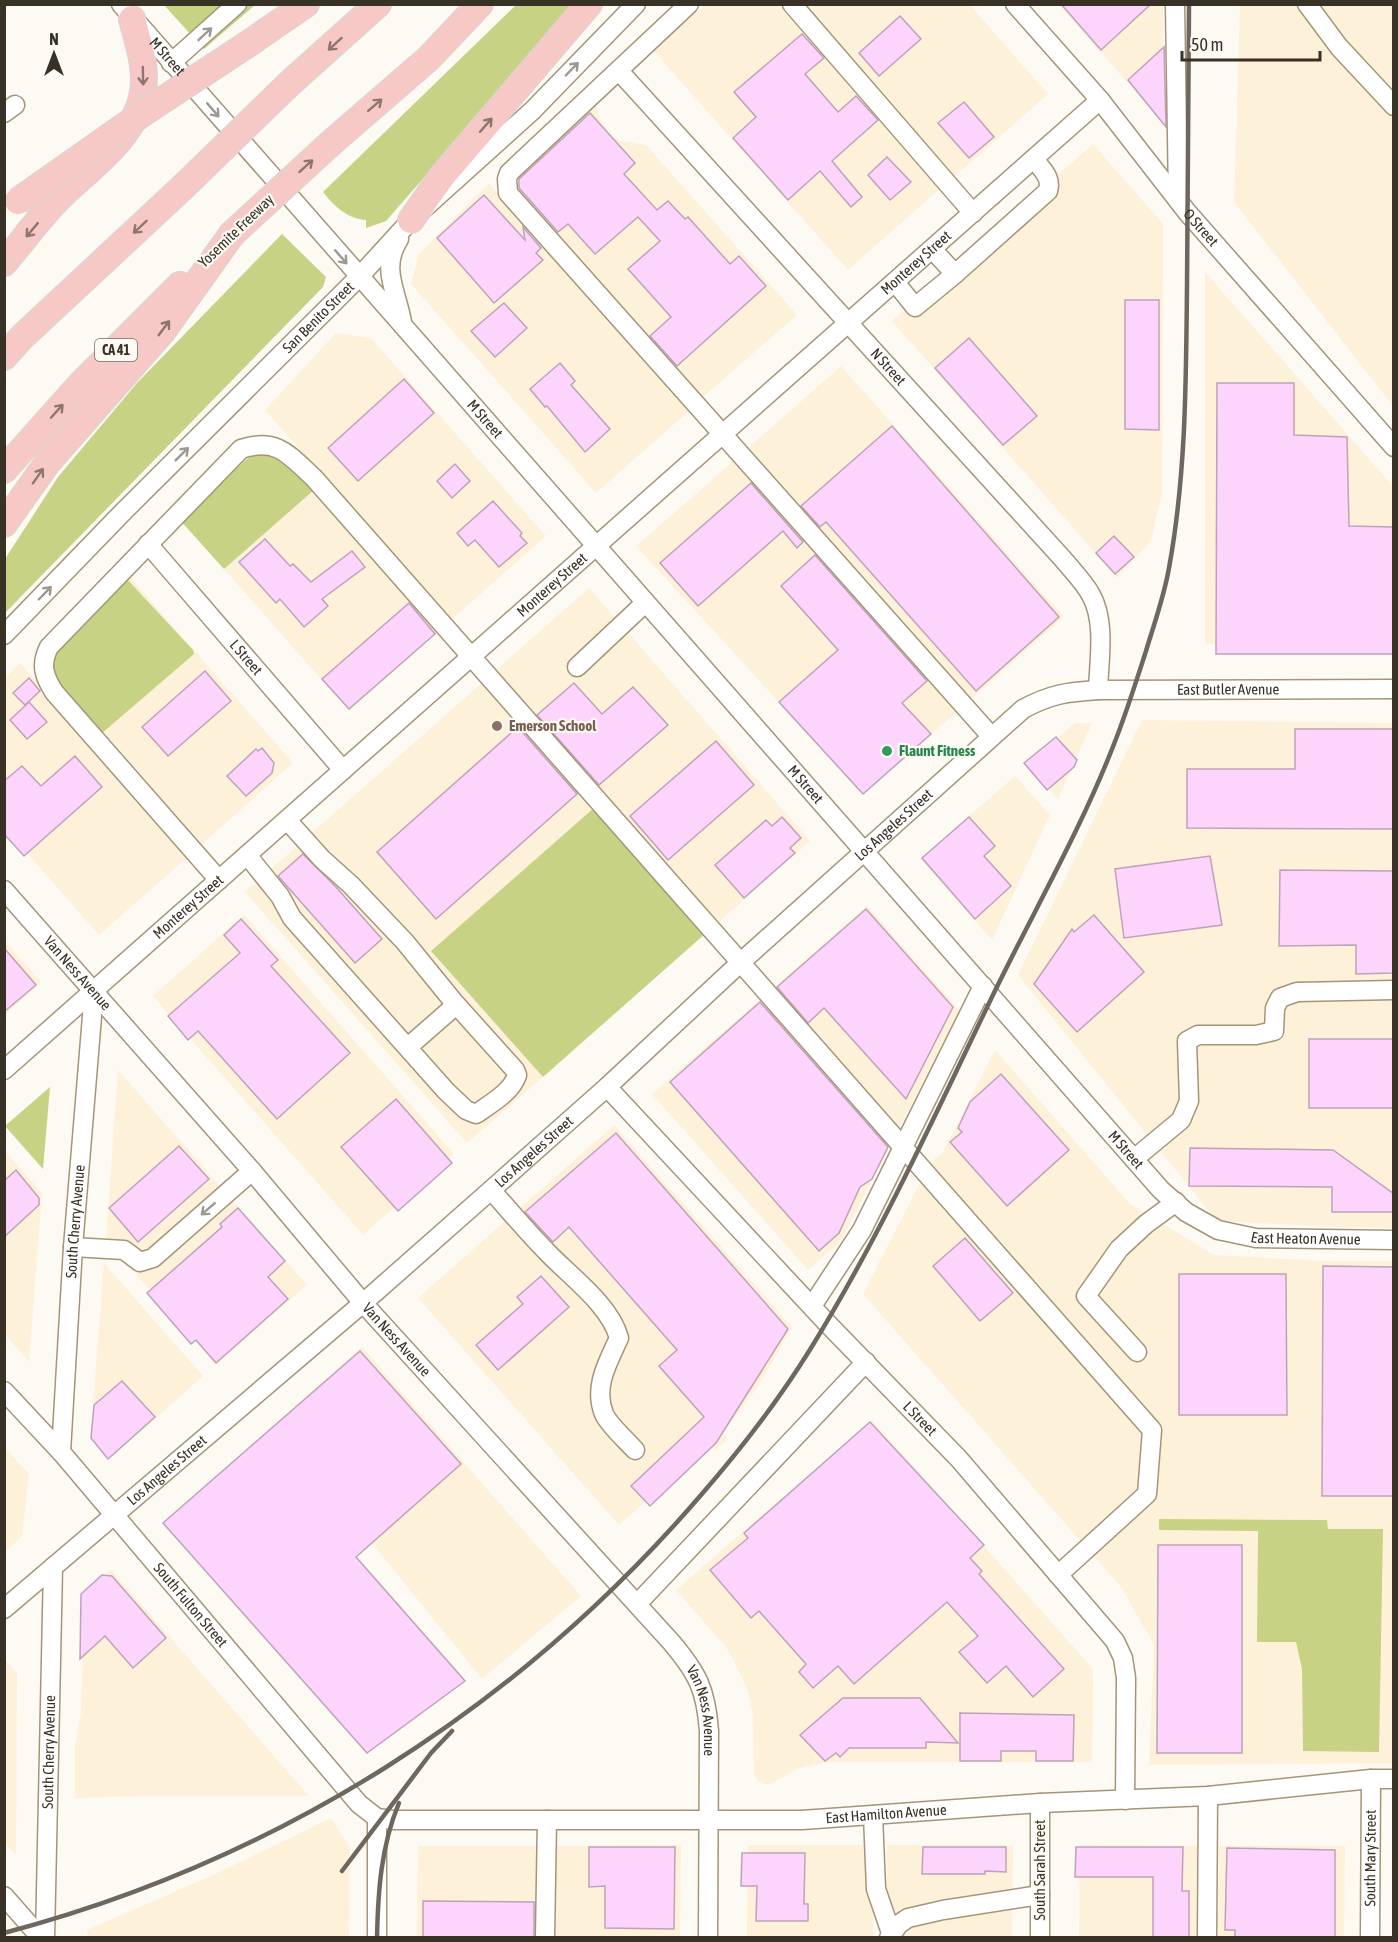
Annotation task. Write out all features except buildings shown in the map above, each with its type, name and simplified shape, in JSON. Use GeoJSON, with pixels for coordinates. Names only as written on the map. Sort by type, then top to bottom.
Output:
{"type":"FeatureCollection","features":[{"type":"Feature","properties":{"kind":"highway"},"geometry":{"type":"LineString","coordinates":[[11,207],[146,111],[306,4]]}},
{"type":"Feature","properties":{"kind":"highway"},"geometry":{"type":"LineString","coordinates":[[4,357],[21,337],[183,187],[289,84],[378,4]]}},
{"type":"Feature","properties":{"kind":"highway","name":"Yosemite Freeway"},"geometry":{"type":"LineString","coordinates":[[4,470],[80,385],[232,234],[331,143],[429,58],[480,4]]}},
{"type":"Feature","properties":{"kind":"highway"},"geometry":{"type":"LineString","coordinates":[[411,220],[442,176],[589,4]]}},
{"type":"Feature","properties":{"kind":"highway"},"geometry":{"type":"LineString","coordinates":[[4,263],[55,203],[109,151],[136,115],[141,103],[144,79],[142,60],[127,12]]}},
{"type":"Feature","properties":{"kind":"highway"},"geometry":{"type":"LineString","coordinates":[[4,524],[48,462],[162,332],[232,234]]}},
{"type":"Feature","properties":{"kind":"street"},"geometry":{"type":"LineString","coordinates":[[171,63],[237,4]]}},
{"type":"Feature","properties":{"kind":"street","name":"San Benito Street"},"geometry":{"type":"LineString","coordinates":[[4,635],[359,277],[411,220],[532,111],[636,4]]}},
{"type":"Feature","properties":{"kind":"street"},"geometry":{"type":"LineString","coordinates":[[689,4],[509,173],[508,193],[991,736]]}},
{"type":"Feature","properties":{"kind":"street"},"geometry":{"type":"LineString","coordinates":[[792,4],[973,213]]}},
{"type":"Feature","properties":{"kind":"street","name":"O Street"},"geometry":{"type":"LineString","coordinates":[[1015,4],[1100,100],[1178,200],[1394,447]]}},
{"type":"Feature","properties":{"kind":"street"},"geometry":{"type":"LineString","coordinates":[[1174,4],[1178,200]]}},
{"type":"Feature","properties":{"kind":"street"},"geometry":{"type":"LineString","coordinates":[[1306,4],[1339,47],[1394,106]]}},
{"type":"Feature","properties":{"kind":"street","name":"M Street"},"geometry":{"type":"LineString","coordinates":[[127,12],[1161,1190],[1186,1212],[1218,1230]]}},
{"type":"Feature","properties":{"kind":"street","name":"N Street"},"geometry":{"type":"LineString","coordinates":[[618,71],[1062,558],[1091,594],[1097,607],[1100,628],[1098,690]]}},
{"type":"Feature","properties":{"kind":"street","name":"Monterey Street"},"geometry":{"type":"LineString","coordinates":[[4,1070],[1100,100]]}},
{"type":"Feature","properties":{"kind":"street"},"geometry":{"type":"LineString","coordinates":[[895,282],[915,306],[955,274],[1048,191],[1050,183],[1048,176],[1034,159]]}},
{"type":"Feature","properties":{"kind":"street","name":"M Street"},"geometry":{"type":"LineString","coordinates":[[403,327],[393,294],[390,274],[391,258],[395,245],[411,220]]}},
{"type":"Feature","properties":{"kind":"street"},"geometry":{"type":"LineString","coordinates":[[932,249],[955,274]]}},
{"type":"Feature","properties":{"kind":"street"},"geometry":{"type":"LineString","coordinates":[[219,880],[54,692],[45,677],[44,655],[49,647],[241,449],[255,445],[269,445],[283,449],[314,478],[1152,1430],[1147,1494],[1058,1575]]}},
{"type":"Feature","properties":{"kind":"street","name":"L Street"},"geometry":{"type":"LineString","coordinates":[[148,544],[343,770]]}},
{"type":"Feature","properties":{"kind":"street"},"geometry":{"type":"LineString","coordinates":[[577,667],[645,603]]}},
{"type":"Feature","properties":{"kind":"street","name":"East Butler Avenue"},"geometry":{"type":"LineString","coordinates":[[1061,693],[1098,690],[1394,689]]}},
{"type":"Feature","properties":{"kind":"street","name":"Los Angeles Street"},"geometry":{"type":"LineString","coordinates":[[4,1610],[363,1303],[491,1190],[607,1087],[740,963],[864,854],[991,736],[1023,709],[1061,693]]}},
{"type":"Feature","properties":{"kind":"street"},"geometry":{"type":"LineString","coordinates":[[247,855],[280,896],[292,918],[446,1091],[466,1110],[476,1114],[496,1100],[515,1082],[517,1075],[515,1070],[456,1005],[405,942],[351,885],[322,859],[287,820]]}},
{"type":"Feature","properties":{"kind":"street","name":"Van Ness Avenue"},"geometry":{"type":"LineString","coordinates":[[4,890],[252,1171],[363,1303],[690,1665],[702,1687],[710,1731],[708,1938]]}},
{"type":"Feature","properties":{"kind":"street"},"geometry":{"type":"LineString","coordinates":[[812,1306],[862,1230],[983,986]]}},
{"type":"Feature","properties":{"kind":"street"},"geometry":{"type":"LineString","coordinates":[[1134,1159],[1181,1120],[1189,1101],[1187,1041],[1198,1035],[1256,1035],[1274,1031],[1275,1008],[1280,998],[1297,992],[1394,990]]}},
{"type":"Feature","properties":{"kind":"street","name":"South Cherry Avenue"},"geometry":{"type":"LineString","coordinates":[[61,1452],[73,1247],[94,992]]}},
{"type":"Feature","properties":{"kind":"street"},"geometry":{"type":"LineString","coordinates":[[408,1047],[456,1005]]}},
{"type":"Feature","properties":{"kind":"street","name":"L Street"},"geometry":{"type":"LineString","coordinates":[[607,1087],[958,1459],[1115,1641],[1123,1658],[1126,1678],[1125,1800]]}},
{"type":"Feature","properties":{"kind":"street"},"geometry":{"type":"LineString","coordinates":[[73,1247],[124,1250],[140,1262],[153,1258],[252,1171]]}},
{"type":"Feature","properties":{"kind":"street"},"geometry":{"type":"LineString","coordinates":[[491,1190],[546,1252],[608,1313],[616,1327],[620,1338],[600,1382],[601,1399],[604,1415],[635,1450]]}},
{"type":"Feature","properties":{"kind":"street"},"geometry":{"type":"LineString","coordinates":[[1137,1352],[1086,1296],[1119,1249],[1146,1224],[1176,1202]]}},
{"type":"Feature","properties":{"kind":"street","name":"East Heaton Avenue"},"geometry":{"type":"LineString","coordinates":[[1218,1230],[1256,1238],[1394,1240]]}},
{"type":"Feature","properties":{"kind":"street"},"geometry":{"type":"LineString","coordinates":[[637,1604],[866,1362]]}},
{"type":"Feature","properties":{"kind":"street","name":"South Fulton Street"},"geometry":{"type":"LineString","coordinates":[[4,1391],[61,1452],[359,1804],[377,1818]]}},
{"type":"Feature","properties":{"kind":"street","name":"South Cherry Avenue"},"geometry":{"type":"LineString","coordinates":[[43,1938],[53,1567]]}},
{"type":"Feature","properties":{"kind":"street","name":"East Hamilton Avenue"},"geometry":{"type":"LineString","coordinates":[[377,1818],[393,1820],[802,1820],[1040,1803],[1208,1796],[1371,1779],[1394,1779]]}},
{"type":"Feature","properties":{"kind":"street","name":"South Mary Street"},"geometry":{"type":"LineString","coordinates":[[1370,1938],[1371,1779]]}},
{"type":"Feature","properties":{"kind":"street"},"geometry":{"type":"LineString","coordinates":[[1208,1796],[1208,1938]]}},
{"type":"Feature","properties":{"kind":"street","name":"South Sarah Street"},"geometry":{"type":"LineString","coordinates":[[1040,1803],[1040,1938]]}},
{"type":"Feature","properties":{"kind":"street"},"geometry":{"type":"LineString","coordinates":[[873,1815],[876,1889],[890,1935],[908,1918],[943,1910],[1040,1895]]}},
{"type":"Feature","properties":{"kind":"street"},"geometry":{"type":"LineString","coordinates":[[377,1818],[377,1938]]}},
{"type":"Feature","properties":{"kind":"street"},"geometry":{"type":"LineString","coordinates":[[545,1938],[547,1820]]}},
{"type":"Feature","properties":{"kind":"street"},"geometry":{"type":"LineString","coordinates":[[4,1896],[43,1938]]}},
{"type":"Feature","properties":{"kind":"shaded area"},"geometry":{"type":"Polygon","coordinates":[[[705,5],[779,5],[941,188],[848,270],[653,50],[705,5]]]}},
{"type":"Feature","properties":{"kind":"shaded area"},"geometry":{"type":"Polygon","coordinates":[[[801,5],[970,5],[1048,94],[954,177],[801,5]]]}},
{"type":"Feature","properties":{"kind":"shaded area"},"geometry":{"type":"Polygon","coordinates":[[[1059,5],[1163,5],[1164,124],[1059,5]]]}},
{"type":"Feature","properties":{"kind":"shaded area"},"geometry":{"type":"Polygon","coordinates":[[[1240,5],[1393,5],[1393,406],[1234,202],[1240,5]]]}},
{"type":"Feature","properties":{"kind":"shaded area"},"geometry":{"type":"Polygon","coordinates":[[[596,103],[600,120],[611,135],[620,141],[646,145],[797,315],[702,398],[522,194],[518,175],[596,103]]]}},
{"type":"Feature","properties":{"kind":"shaded area"},"geometry":{"type":"Polygon","coordinates":[[[1093,144],[1163,224],[1162,492],[1151,541],[1117,578],[892,321],[1093,144]]]}},
{"type":"Feature","properties":{"kind":"shaded area"},"geometry":{"type":"Polygon","coordinates":[[[489,183],[690,410],[596,493],[411,284],[419,254],[489,183]]]}},
{"type":"Feature","properties":{"kind":"shaded area"},"geometry":{"type":"Polygon","coordinates":[[[1205,272],[1393,486],[1393,644],[1205,644],[1205,272]]]}},
{"type":"Feature","properties":{"kind":"shaded area"},"geometry":{"type":"Polygon","coordinates":[[[336,333],[371,338],[546,536],[451,620],[265,410],[336,333]]]}},
{"type":"Feature","properties":{"kind":"shaded area"},"geometry":{"type":"Polygon","coordinates":[[[841,366],[1064,617],[970,700],[747,449],[841,366]]]}},
{"type":"Feature","properties":{"kind":"shaded area"},"geometry":{"type":"Polygon","coordinates":[[[735,460],[958,711],[863,794],[636,546],[735,460]]]}},
{"type":"Feature","properties":{"kind":"shaded area"},"geometry":{"type":"Polygon","coordinates":[[[314,490],[439,631],[349,711],[224,569],[314,490]]]}},
{"type":"Feature","properties":{"kind":"shaded area"},"geometry":{"type":"Polygon","coordinates":[[[128,575],[293,763],[202,844],[58,680],[128,575]]]}},
{"type":"Feature","properties":{"kind":"shaded area"},"geometry":{"type":"Polygon","coordinates":[[[589,588],[810,841],[719,922],[496,670],[589,588]]]}},
{"type":"Feature","properties":{"kind":"shaded area"},"geometry":{"type":"Polygon","coordinates":[[[20,663],[190,855],[99,935],[5,828],[4,679],[20,663]]]}},
{"type":"Feature","properties":{"kind":"shaded area"},"geometry":{"type":"Polygon","coordinates":[[[484,681],[595,807],[431,951],[543,1077],[467,1143],[245,892],[484,681]]]}},
{"type":"Feature","properties":{"kind":"shaded area"},"geometry":{"type":"Polygon","coordinates":[[[1142,720],[1393,723],[1393,1228],[1217,1221],[1018,975],[1142,720]]]}},
{"type":"Feature","properties":{"kind":"shaded area"},"geometry":{"type":"Polygon","coordinates":[[[1075,723],[1092,723],[1058,799],[1027,764],[1075,723]]]}},
{"type":"Feature","properties":{"kind":"shaded area"},"geometry":{"type":"Polygon","coordinates":[[[1015,776],[1050,815],[992,940],[920,859],[1015,776]]]}},
{"type":"Feature","properties":{"kind":"shaded area"},"geometry":{"type":"Polygon","coordinates":[[[867,906],[960,1011],[899,1128],[776,986],[867,906]]]}},
{"type":"Feature","properties":{"kind":"shaded area"},"geometry":{"type":"Polygon","coordinates":[[[244,915],[454,1154],[363,1235],[153,996],[244,915]]]}},
{"type":"Feature","properties":{"kind":"shaded area"},"geometry":{"type":"Polygon","coordinates":[[[4,940],[41,982],[5,1015],[4,1015],[4,940]]]}},
{"type":"Feature","properties":{"kind":"shaded area"},"geometry":{"type":"Polygon","coordinates":[[[763,997],[891,1143],[840,1242],[808,1270],[652,1094],[763,997]]]}},
{"type":"Feature","properties":{"kind":"shaded area"},"geometry":{"type":"Polygon","coordinates":[[[995,1050],[1130,1204],[1214,1255],[1327,1261],[1393,1261],[1393,1763],[1149,1765],[1154,1645],[1121,1587],[863,1294],[930,1163],[943,1152],[995,1050]]]}},
{"type":"Feature","properties":{"kind":"shaded area"},"geometry":{"type":"Polygon","coordinates":[[[118,1070],[307,1285],[216,1365],[106,1240],[118,1070]]]}},
{"type":"Feature","properties":{"kind":"shaded area"},"geometry":{"type":"Polygon","coordinates":[[[614,1125],[792,1327],[759,1385],[723,1433],[728,1439],[715,1450],[710,1445],[619,1525],[418,1298],[614,1125]]]}},
{"type":"Feature","properties":{"kind":"shaded area"},"geometry":{"type":"Polygon","coordinates":[[[4,1150],[42,1193],[29,1362],[5,1334],[4,1150]]]}},
{"type":"Feature","properties":{"kind":"shaded area"},"geometry":{"type":"Polygon","coordinates":[[[104,1263],[203,1376],[112,1457],[91,1432],[104,1263]]]}},
{"type":"Feature","properties":{"kind":"shaded area"},"geometry":{"type":"Polygon","coordinates":[[[362,1347],[581,1596],[482,1679],[368,1538],[271,1428],[362,1347]]]}},
{"type":"Feature","properties":{"kind":"shaded area"},"geometry":{"type":"Polygon","coordinates":[[[872,1420],[1093,1669],[1092,1762],[828,1762],[799,1768],[770,1784],[763,1784],[757,1780],[754,1775],[753,1715],[748,1692],[726,1647],[676,1590],[872,1420]]]}},
{"type":"Feature","properties":{"kind":"shaded area"},"geometry":{"type":"Polygon","coordinates":[[[4,1447],[29,1474],[22,1536],[5,1552],[4,1447]]]}},
{"type":"Feature","properties":{"kind":"shaded area"},"geometry":{"type":"Polygon","coordinates":[[[111,1570],[309,1796],[75,1798],[75,1746],[81,1712],[85,1593],[111,1570]]]}},
{"type":"Feature","properties":{"kind":"shaded area"},"geometry":{"type":"Polygon","coordinates":[[[7,1662],[17,1673],[16,1855],[4,1842],[4,1664],[7,1662]]]}},
{"type":"Feature","properties":{"kind":"shaded area"},"geometry":{"type":"Polygon","coordinates":[[[331,1818],[350,1848],[349,1937],[87,1937],[87,1930],[213,1875],[331,1818]]]}},
{"type":"Feature","properties":{"kind":"shaded area"},"geometry":{"type":"Polygon","coordinates":[[[681,1845],[680,1937],[555,1938],[556,1846],[681,1845]]]}},
{"type":"Feature","properties":{"kind":"shaded area"},"geometry":{"type":"Polygon","coordinates":[[[748,1845],[874,1845],[873,1937],[747,1938],[748,1845]]]}},
{"type":"Feature","properties":{"kind":"shaded area"},"geometry":{"type":"Polygon","coordinates":[[[887,1845],[1013,1845],[1012,1937],[886,1938],[887,1845]]]}},
{"type":"Feature","properties":{"kind":"shaded area"},"geometry":{"type":"Polygon","coordinates":[[[1080,1845],[1206,1846],[1205,1937],[1079,1938],[1080,1845]]]}},
{"type":"Feature","properties":{"kind":"shaded area"},"geometry":{"type":"Polygon","coordinates":[[[418,1846],[543,1846],[542,1937],[417,1938],[418,1846]]]}},
{"type":"Feature","properties":{"kind":"shaded area"},"geometry":{"type":"Polygon","coordinates":[[[1219,1846],[1345,1846],[1344,1937],[1218,1938],[1219,1846]]]}},
{"type":"Feature","properties":{"kind":"green space"},"geometry":{"type":"Polygon","coordinates":[[[164,5],[255,5],[204,49],[164,5]]]}},
{"type":"Feature","properties":{"kind":"green space"},"geometry":{"type":"Polygon","coordinates":[[[516,5],[575,5],[386,221],[366,228],[366,220],[353,217],[337,207],[323,192],[516,5]]]}},
{"type":"Feature","properties":{"kind":"green space"},"geometry":{"type":"Polygon","coordinates":[[[282,234],[326,277],[323,287],[5,613],[5,559],[58,477],[137,383],[282,234]]]}},
{"type":"Feature","properties":{"kind":"green space"},"geometry":{"type":"Polygon","coordinates":[[[262,452],[282,456],[314,490],[224,569],[179,519],[248,458],[262,452]]]}},
{"type":"Feature","properties":{"kind":"green space"},"geometry":{"type":"Polygon","coordinates":[[[125,577],[193,650],[194,654],[101,734],[54,686],[51,655],[125,577]]]}},
{"type":"Feature","properties":{"kind":"green space"},"geometry":{"type":"Polygon","coordinates":[[[595,807],[706,933],[543,1077],[431,951],[595,807]]]}},
{"type":"Feature","properties":{"kind":"green space"},"geometry":{"type":"Polygon","coordinates":[[[50,1087],[43,1169],[5,1126],[50,1087]]]}},
{"type":"Feature","properties":{"kind":"green space"},"geometry":{"type":"Polygon","coordinates":[[[1159,1519],[1327,1520],[1328,1529],[1383,1529],[1379,1752],[1303,1751],[1302,1669],[1296,1642],[1257,1642],[1258,1531],[1159,1530],[1159,1519]]]}},
{"type":"Feature","properties":{"kind":"railway"},"geometry":{"type":"LineString","coordinates":[[4,1933],[105,1902],[202,1864],[296,1819],[386,1767],[472,1709],[553,1644],[629,1572],[731,1460],[773,1405],[811,1348],[883,1219],[1086,809],[1123,721],[1162,600],[1175,533],[1184,428],[1189,4]]}},
{"type":"Feature","properties":{"kind":"railway"},"geometry":{"type":"LineString","coordinates":[[342,1871],[431,1753],[452,1731]]}},
{"type":"Feature","properties":{"kind":"railway"},"geometry":{"type":"LineString","coordinates":[[377,1938],[378,1903],[384,1852],[399,1803]]}},
{"type":"Feature","properties":{"kind":"place","name":"Emerson School"},"geometry":{"type":"Point","coordinates":[497,726]}},
{"type":"Feature","properties":{"kind":"place","name":"Flaunt Fitness"},"geometry":{"type":"Point","coordinates":[887,751]}}]}
